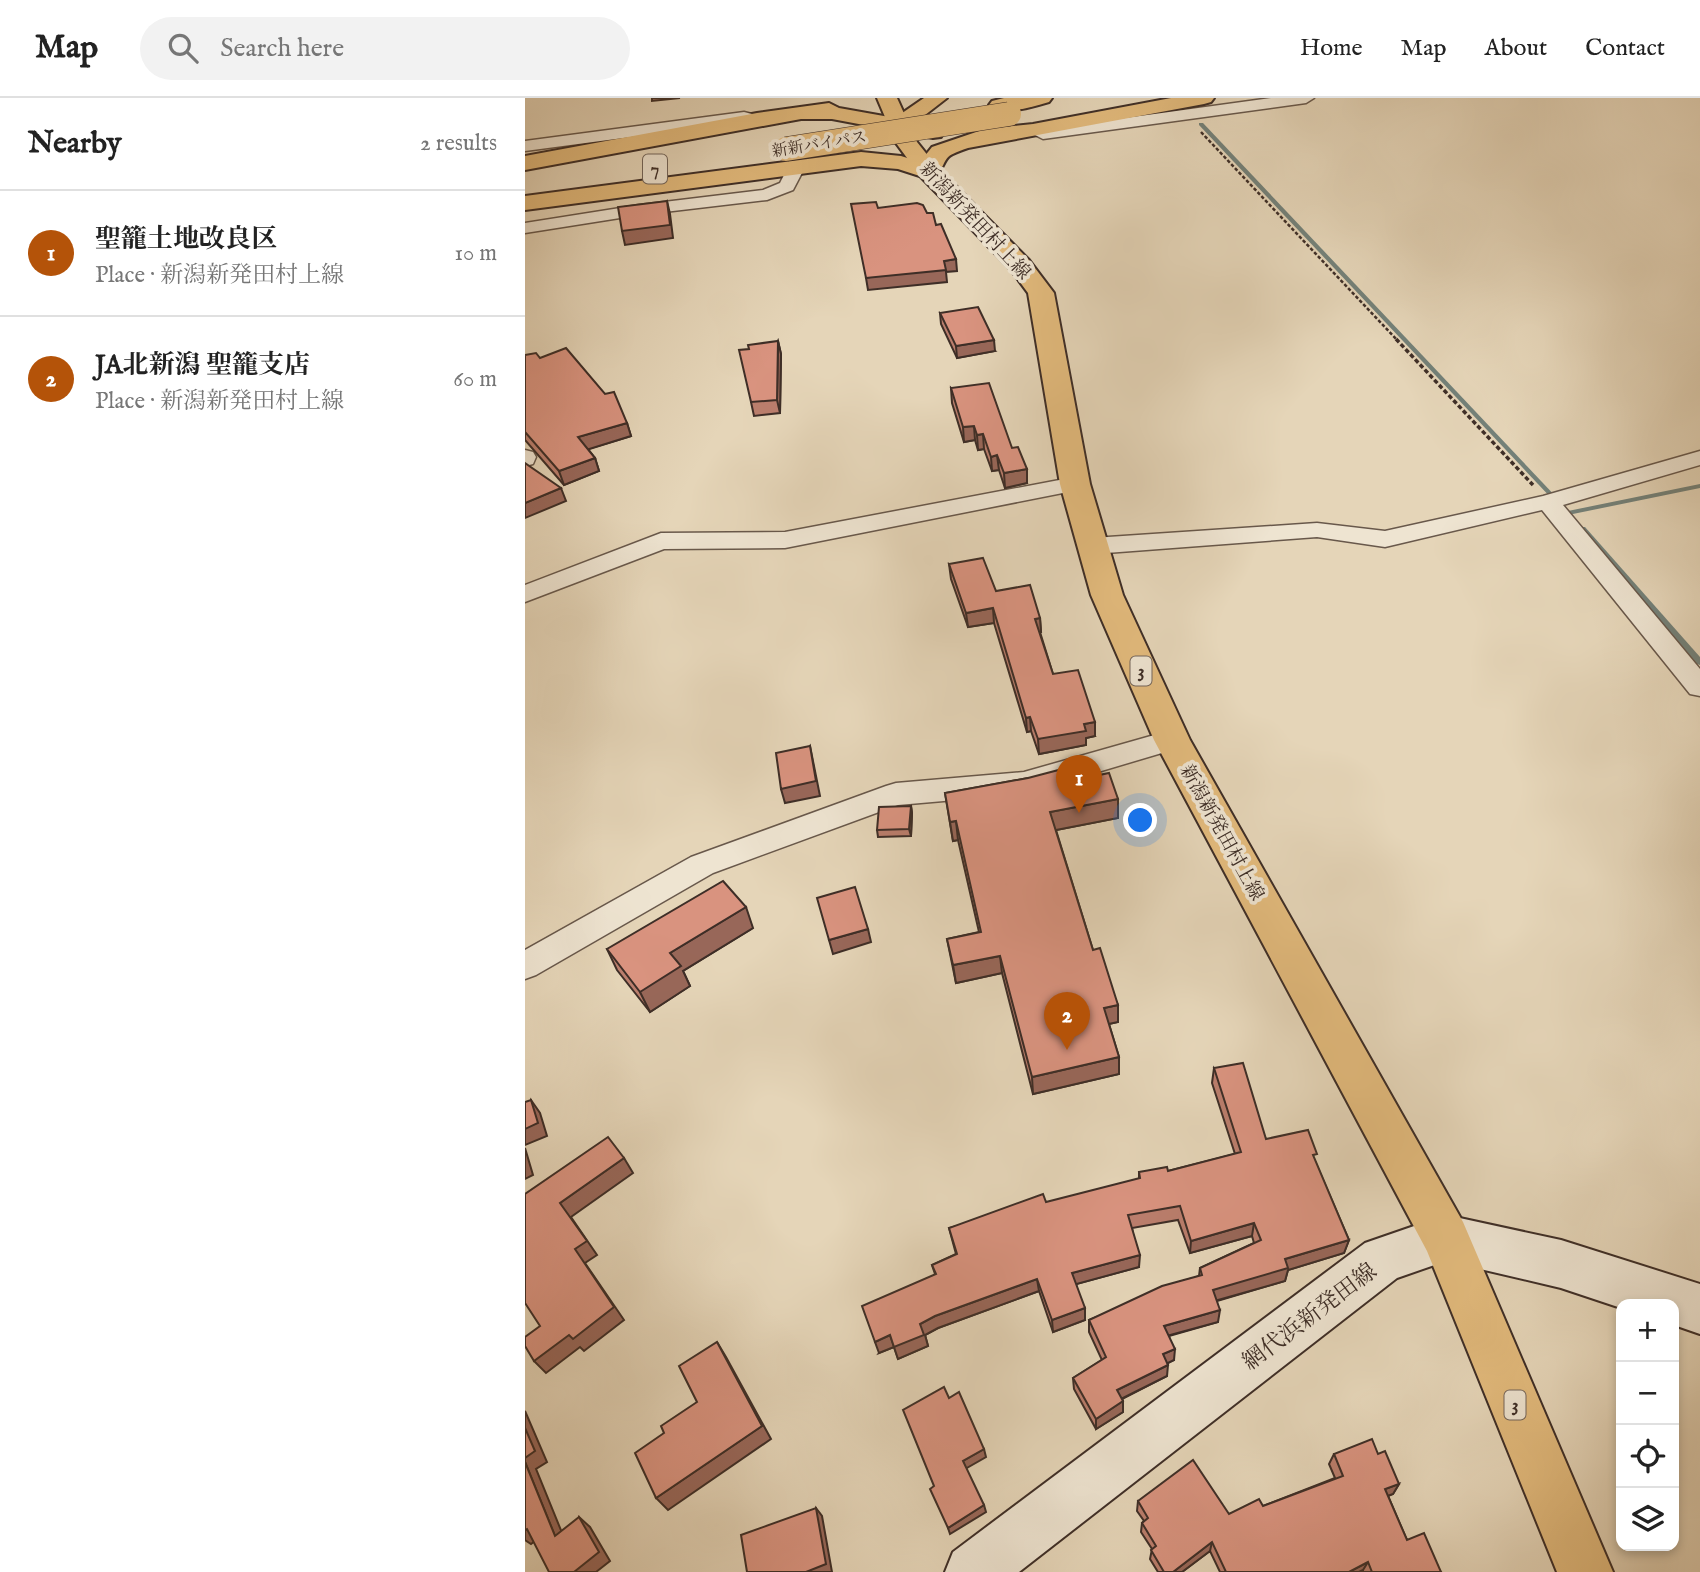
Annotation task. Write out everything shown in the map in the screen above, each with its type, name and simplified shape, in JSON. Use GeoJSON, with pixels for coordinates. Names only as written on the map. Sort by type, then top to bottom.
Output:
{"type":"FeatureCollection","features":[{"type":"Feature","properties":{"kind":"main road"},"geometry":{"type":"LineString","coordinates":[[825,164],[860,153],[889,114],[937,98]]}},
{"type":"Feature","properties":{"kind":"main road","name":"新新バイパス"},"geometry":{"type":"LineString","coordinates":[[1015,120],[1042,98]]}},
{"type":"Feature","properties":{"kind":"main road","name":"新新バイパス"},"geometry":{"type":"LineString","coordinates":[[525,190],[782,149],[1015,120],[1114,98]]}},
{"type":"Feature","properties":{"kind":"main road"},"geometry":{"type":"LineString","coordinates":[[805,114],[889,114],[957,135],[1015,120],[1204,98]]}},
{"type":"Feature","properties":{"kind":"main road"},"geometry":{"type":"LineString","coordinates":[[525,163],[757,119],[805,114],[889,114],[985,138]]}},
{"type":"Feature","properties":{"kind":"main road","name":"新潟新発田村上線"},"geometry":{"type":"LineString","coordinates":[[889,114],[929,172],[1020,264],[1041,293],[1075,484],[1107,595],[1172,740],[1446,1238],[1585,1572]]}},
{"type":"Feature","properties":{"kind":"main road"},"geometry":{"type":"LineString","coordinates":[[525,204],[782,149],[825,164],[879,159],[929,172],[931,160],[939,152],[985,138],[1015,120]]}},
{"type":"Feature","properties":{"kind":"main road","name":"7"},"geometry":{"type":"LineString","coordinates":[[525,177],[740,144]]}},
{"type":"Feature","properties":{"kind":"main road"},"geometry":{"type":"LineString","coordinates":[[1446,1238],[1561,1264],[1700,1309]]}},
{"type":"Feature","properties":{"kind":"main road","name":"網代浜新発田線"},"geometry":{"type":"LineString","coordinates":[[973,1572],[1382,1260],[1446,1238]]}},
{"type":"Feature","properties":{"kind":"street"},"geometry":{"type":"LineString","coordinates":[[1015,120],[1043,134],[1306,98]]}},
{"type":"Feature","properties":{"kind":"street"},"geometry":{"type":"LineString","coordinates":[[525,146],[744,117],[757,119]]}},
{"type":"Feature","properties":{"kind":"street"},"geometry":{"type":"LineString","coordinates":[[525,228],[639,210],[767,195],[787,186],[782,149]]}},
{"type":"Feature","properties":{"kind":"street"},"geometry":{"type":"LineString","coordinates":[[1093,546],[1317,530],[1385,539],[1548,502],[1700,458]]}},
{"type":"Feature","properties":{"kind":"street"},"geometry":{"type":"LineString","coordinates":[[525,594],[661,541],[785,540],[1075,484]]}},
{"type":"Feature","properties":{"kind":"street"},"geometry":{"type":"LineString","coordinates":[[1548,502],[1700,687]]}},
{"type":"Feature","properties":{"kind":"street"},"geometry":{"type":"LineString","coordinates":[[525,966],[702,864],[896,794],[1024,783],[1172,740]]}},
{"type":"Feature","properties":{"kind":"path"},"geometry":{"type":"LineString","coordinates":[[1186,116],[1548,502]]}},
{"type":"Feature","properties":{"kind":"building"},"geometry":{"type":"Polygon","coordinates":[[[667,201],[670,225],[622,231],[618,207],[667,201]]]}},
{"type":"Feature","properties":{"kind":"building"},"geometry":{"type":"Polygon","coordinates":[[[876,202],[878,208],[917,203],[923,205],[927,213],[933,213],[936,225],[941,224],[956,259],[944,261],[946,270],[866,278],[851,204],[876,202]]]}},
{"type":"Feature","properties":{"kind":"building"},"geometry":{"type":"Polygon","coordinates":[[[978,307],[994,340],[956,346],[940,313],[978,307]]]}},
{"type":"Feature","properties":{"kind":"building"},"geometry":{"type":"Polygon","coordinates":[[[778,341],[777,400],[751,402],[739,350],[749,349],[748,345],[778,341]]]}},
{"type":"Feature","properties":{"kind":"building"},"geometry":{"type":"Polygon","coordinates":[[[566,348],[605,394],[614,392],[627,423],[578,437],[595,458],[559,471],[525,432],[525,355],[536,353],[540,358],[566,348]]]}},
{"type":"Feature","properties":{"kind":"building"},"geometry":{"type":"Polygon","coordinates":[[[989,383],[1012,448],[1018,447],[1027,469],[1004,473],[997,455],[991,457],[983,434],[977,435],[974,426],[963,427],[951,388],[989,383]]]}},
{"type":"Feature","properties":{"kind":"building"},"geometry":{"type":"Polygon","coordinates":[[[525,463],[561,488],[525,503],[525,463]]]}},
{"type":"Feature","properties":{"kind":"building"},"geometry":{"type":"Polygon","coordinates":[[[983,558],[996,591],[1030,585],[1040,618],[1035,619],[1053,674],[1078,670],[1095,722],[1084,724],[1086,731],[1038,739],[1030,717],[1026,718],[993,608],[966,613],[949,564],[983,558]]]}},
{"type":"Feature","properties":{"kind":"building"},"geometry":{"type":"Polygon","coordinates":[[[810,746],[816,781],[781,789],[776,753],[810,746]]]}},
{"type":"Feature","properties":{"kind":"building"},"geometry":{"type":"Polygon","coordinates":[[[1070,767],[1075,780],[1109,773],[1118,799],[1050,812],[1093,950],[1100,948],[1118,1005],[1104,1008],[1119,1057],[1032,1077],[1000,956],[953,965],[947,939],[981,932],[956,821],[950,822],[945,793],[1028,778],[1070,767]]]}},
{"type":"Feature","properties":{"kind":"building"},"geometry":{"type":"Polygon","coordinates":[[[911,806],[909,829],[877,830],[879,807],[911,806]]]}},
{"type":"Feature","properties":{"kind":"building"},"geometry":{"type":"Polygon","coordinates":[[[723,881],[746,907],[670,953],[681,966],[640,992],[607,949],[723,881]]]}},
{"type":"Feature","properties":{"kind":"building"},"geometry":{"type":"Polygon","coordinates":[[[855,887],[868,929],[829,940],[817,898],[855,887]]]}},
{"type":"Feature","properties":{"kind":"building"},"geometry":{"type":"Polygon","coordinates":[[[1243,1063],[1266,1139],[1308,1130],[1317,1154],[1313,1155],[1349,1240],[1285,1259],[1288,1268],[1213,1290],[1220,1310],[1164,1326],[1175,1349],[1163,1354],[1168,1365],[1117,1390],[1123,1401],[1096,1419],[1073,1378],[1106,1357],[1089,1320],[1162,1286],[1202,1275],[1200,1268],[1261,1240],[1254,1223],[1191,1241],[1180,1206],[1128,1215],[1140,1255],[1072,1273],[1085,1308],[1052,1320],[1037,1279],[935,1316],[920,1324],[924,1335],[894,1347],[890,1335],[875,1342],[862,1306],[936,1274],[932,1265],[957,1254],[949,1228],[1043,1194],[1046,1202],[1140,1178],[1139,1172],[1167,1167],[1168,1171],[1241,1152],[1214,1068],[1243,1063]]]}},
{"type":"Feature","properties":{"kind":"building"},"geometry":{"type":"Polygon","coordinates":[[[531,1100],[538,1123],[525,1129],[525,1102],[531,1100]]]}},
{"type":"Feature","properties":{"kind":"building"},"geometry":{"type":"Polygon","coordinates":[[[608,1137],[624,1158],[560,1203],[587,1241],[575,1249],[614,1307],[573,1339],[569,1335],[534,1361],[525,1346],[525,1337],[540,1326],[525,1303],[525,1194],[608,1137]]]}},
{"type":"Feature","properties":{"kind":"building"},"geometry":{"type":"Polygon","coordinates":[[[717,1342],[762,1426],[656,1498],[635,1453],[664,1433],[661,1426],[697,1402],[679,1366],[717,1342]]]}},
{"type":"Feature","properties":{"kind":"building"},"geometry":{"type":"Polygon","coordinates":[[[944,1387],[949,1398],[959,1392],[984,1449],[963,1461],[984,1505],[948,1528],[930,1489],[934,1486],[903,1410],[944,1387]]]}},
{"type":"Feature","properties":{"kind":"building"},"geometry":{"type":"Polygon","coordinates":[[[525,1428],[535,1451],[525,1458],[525,1428]]]}},
{"type":"Feature","properties":{"kind":"building"},"geometry":{"type":"Polygon","coordinates":[[[1372,1439],[1378,1454],[1385,1451],[1399,1484],[1385,1489],[1407,1540],[1424,1533],[1441,1572],[1372,1572],[1368,1562],[1349,1572],[1226,1572],[1212,1542],[1173,1572],[1164,1572],[1151,1550],[1156,1546],[1142,1523],[1148,1518],[1138,1501],[1193,1460],[1229,1514],[1259,1499],[1263,1506],[1343,1476],[1334,1454],[1372,1439]]]}},
{"type":"Feature","properties":{"kind":"building"},"geometry":{"type":"Polygon","coordinates":[[[525,1462],[555,1536],[579,1517],[599,1552],[574,1572],[549,1572],[527,1529],[525,1530],[525,1462]]]}},
{"type":"Feature","properties":{"kind":"building"},"geometry":{"type":"Polygon","coordinates":[[[816,1508],[826,1564],[806,1572],[747,1572],[741,1535],[816,1508]]]}},
{"type":"Feature","properties":{"kind":"waterway"},"geometry":{"type":"LineString","coordinates":[[1201,124],[1557,501]]}},
{"type":"Feature","properties":{"kind":"waterway"},"geometry":{"type":"LineString","coordinates":[[1568,513],[1700,486]]}},
{"type":"Feature","properties":{"kind":"waterway"},"geometry":{"type":"LineString","coordinates":[[1583,529],[1700,662]]}},
{"type":"Feature","properties":{"kind":"place","name":"聖籠土地改良区"},"geometry":{"type":"Point","coordinates":[1079,813]}},
{"type":"Feature","properties":{"kind":"place","name":"JA北新潟 聖籠支店"},"geometry":{"type":"Point","coordinates":[1067,1050]}}]}
